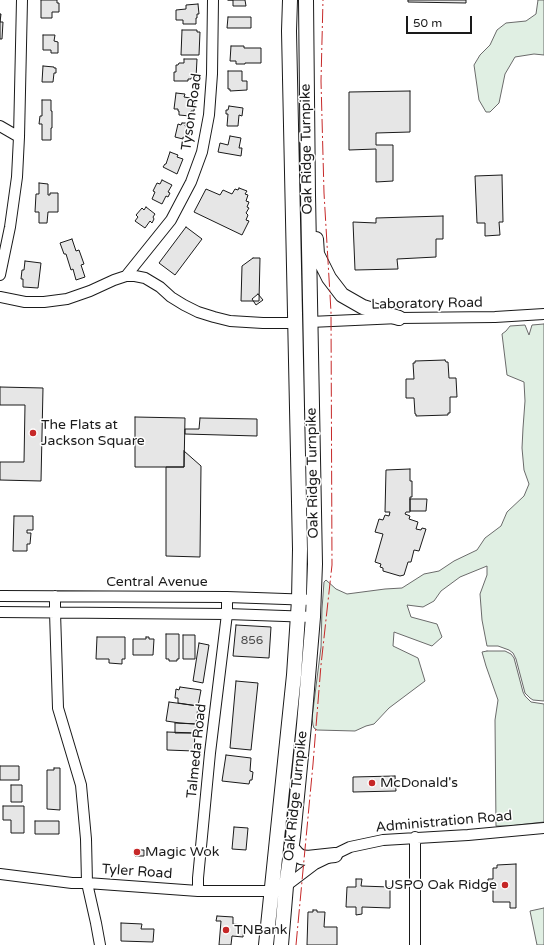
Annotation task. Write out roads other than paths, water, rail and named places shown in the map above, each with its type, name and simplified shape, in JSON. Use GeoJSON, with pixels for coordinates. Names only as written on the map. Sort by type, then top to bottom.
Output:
{"type":"FeatureCollection","features":[{"type":"Feature","properties":{"kind":"highway","name":"Oak Ridge Turnpike"},"geometry":{"type":"LineString","coordinates":[[266,945],[292,690],[299,600],[300,541],[292,178],[290,0]]}},
{"type":"Feature","properties":{"kind":"highway","name":"Oak Ridge Turnpike"},"geometry":{"type":"LineString","coordinates":[[281,945],[304,725],[313,617],[315,564],[305,32],[306,0]]}},
{"type":"Feature","properties":{"kind":"highway"},"geometry":{"type":"LineString","coordinates":[[290,31],[305,32]]}},
{"type":"Feature","properties":{"kind":"highway"},"geometry":{"type":"LineString","coordinates":[[292,178],[308,178]]}},
{"type":"Feature","properties":{"kind":"highway"},"geometry":{"type":"LineString","coordinates":[[308,195],[315,227],[318,254],[329,278],[342,295],[362,307],[399,318]]}},
{"type":"Feature","properties":{"kind":"highway"},"geometry":{"type":"LineString","coordinates":[[295,323],[310,322]]}},
{"type":"Feature","properties":{"kind":"highway"},"geometry":{"type":"LineString","coordinates":[[291,847],[301,857],[307,858],[335,855]]}},
{"type":"Feature","properties":{"kind":"highway"},"geometry":{"type":"LineString","coordinates":[[272,891],[286,886]]}},
{"type":"Feature","properties":{"kind":"street"},"geometry":{"type":"LineString","coordinates":[[0,275],[10,227],[17,177],[22,0]]}},
{"type":"Feature","properties":{"kind":"street","name":"Tyson Road"},"geometry":{"type":"LineString","coordinates":[[126,276],[171,220],[191,182],[202,152],[208,115],[212,74],[213,0]]}},
{"type":"Feature","properties":{"kind":"street"},"geometry":{"type":"LineString","coordinates":[[0,126],[19,137]]}},
{"type":"Feature","properties":{"kind":"street"},"geometry":{"type":"LineString","coordinates":[[0,297],[25,302],[44,302],[67,299],[90,291],[114,280],[126,276],[135,276],[146,278],[184,305],[198,312],[214,317],[230,321],[295,323]]}},
{"type":"Feature","properties":{"kind":"street","name":"Laboratory Road"},"geometry":{"type":"LineString","coordinates":[[310,322],[354,319],[494,317],[544,314]]}},
{"type":"Feature","properties":{"kind":"street"},"geometry":{"type":"LineString","coordinates":[[3,596],[3,612],[227,614],[313,617]]}},
{"type":"Feature","properties":{"kind":"street","name":"Central Avenue"},"geometry":{"type":"LineString","coordinates":[[3,596],[227,597],[314,600]]}},
{"type":"Feature","properties":{"kind":"street"},"geometry":{"type":"LineString","coordinates":[[55,596],[58,708],[80,785],[86,839],[87,883],[100,945]]}},
{"type":"Feature","properties":{"kind":"street"},"geometry":{"type":"LineString","coordinates":[[162,597],[163,613]]}},
{"type":"Feature","properties":{"kind":"street","name":"Talmeda Road"},"geometry":{"type":"LineString","coordinates":[[198,891],[210,753],[227,614],[227,597]]}},
{"type":"Feature","properties":{"kind":"street","name":"Administration Road"},"geometry":{"type":"LineString","coordinates":[[286,886],[315,864],[350,848],[384,840],[468,835],[544,828]]}},
{"type":"Feature","properties":{"kind":"street"},"geometry":{"type":"LineString","coordinates":[[415,837],[415,945]]}},
{"type":"Feature","properties":{"kind":"street","name":"Tyler Road"},"geometry":{"type":"LineString","coordinates":[[0,874],[72,883],[198,891],[272,891]]}},
{"type":"Feature","properties":{"kind":"place","name":"The Flats at Jackson Square"},"geometry":{"type":"Point","coordinates":[33,433]}},
{"type":"Feature","properties":{"kind":"place","name":"McDonald's"},"geometry":{"type":"Point","coordinates":[372,783]}},
{"type":"Feature","properties":{"kind":"place","name":"Magic Wok"},"geometry":{"type":"Point","coordinates":[137,852]}},
{"type":"Feature","properties":{"kind":"place","name":"USPO Oak Ridge"},"geometry":{"type":"Point","coordinates":[505,885]}},
{"type":"Feature","properties":{"kind":"place","name":"TNBank"},"geometry":{"type":"Point","coordinates":[226,930]}}]}
